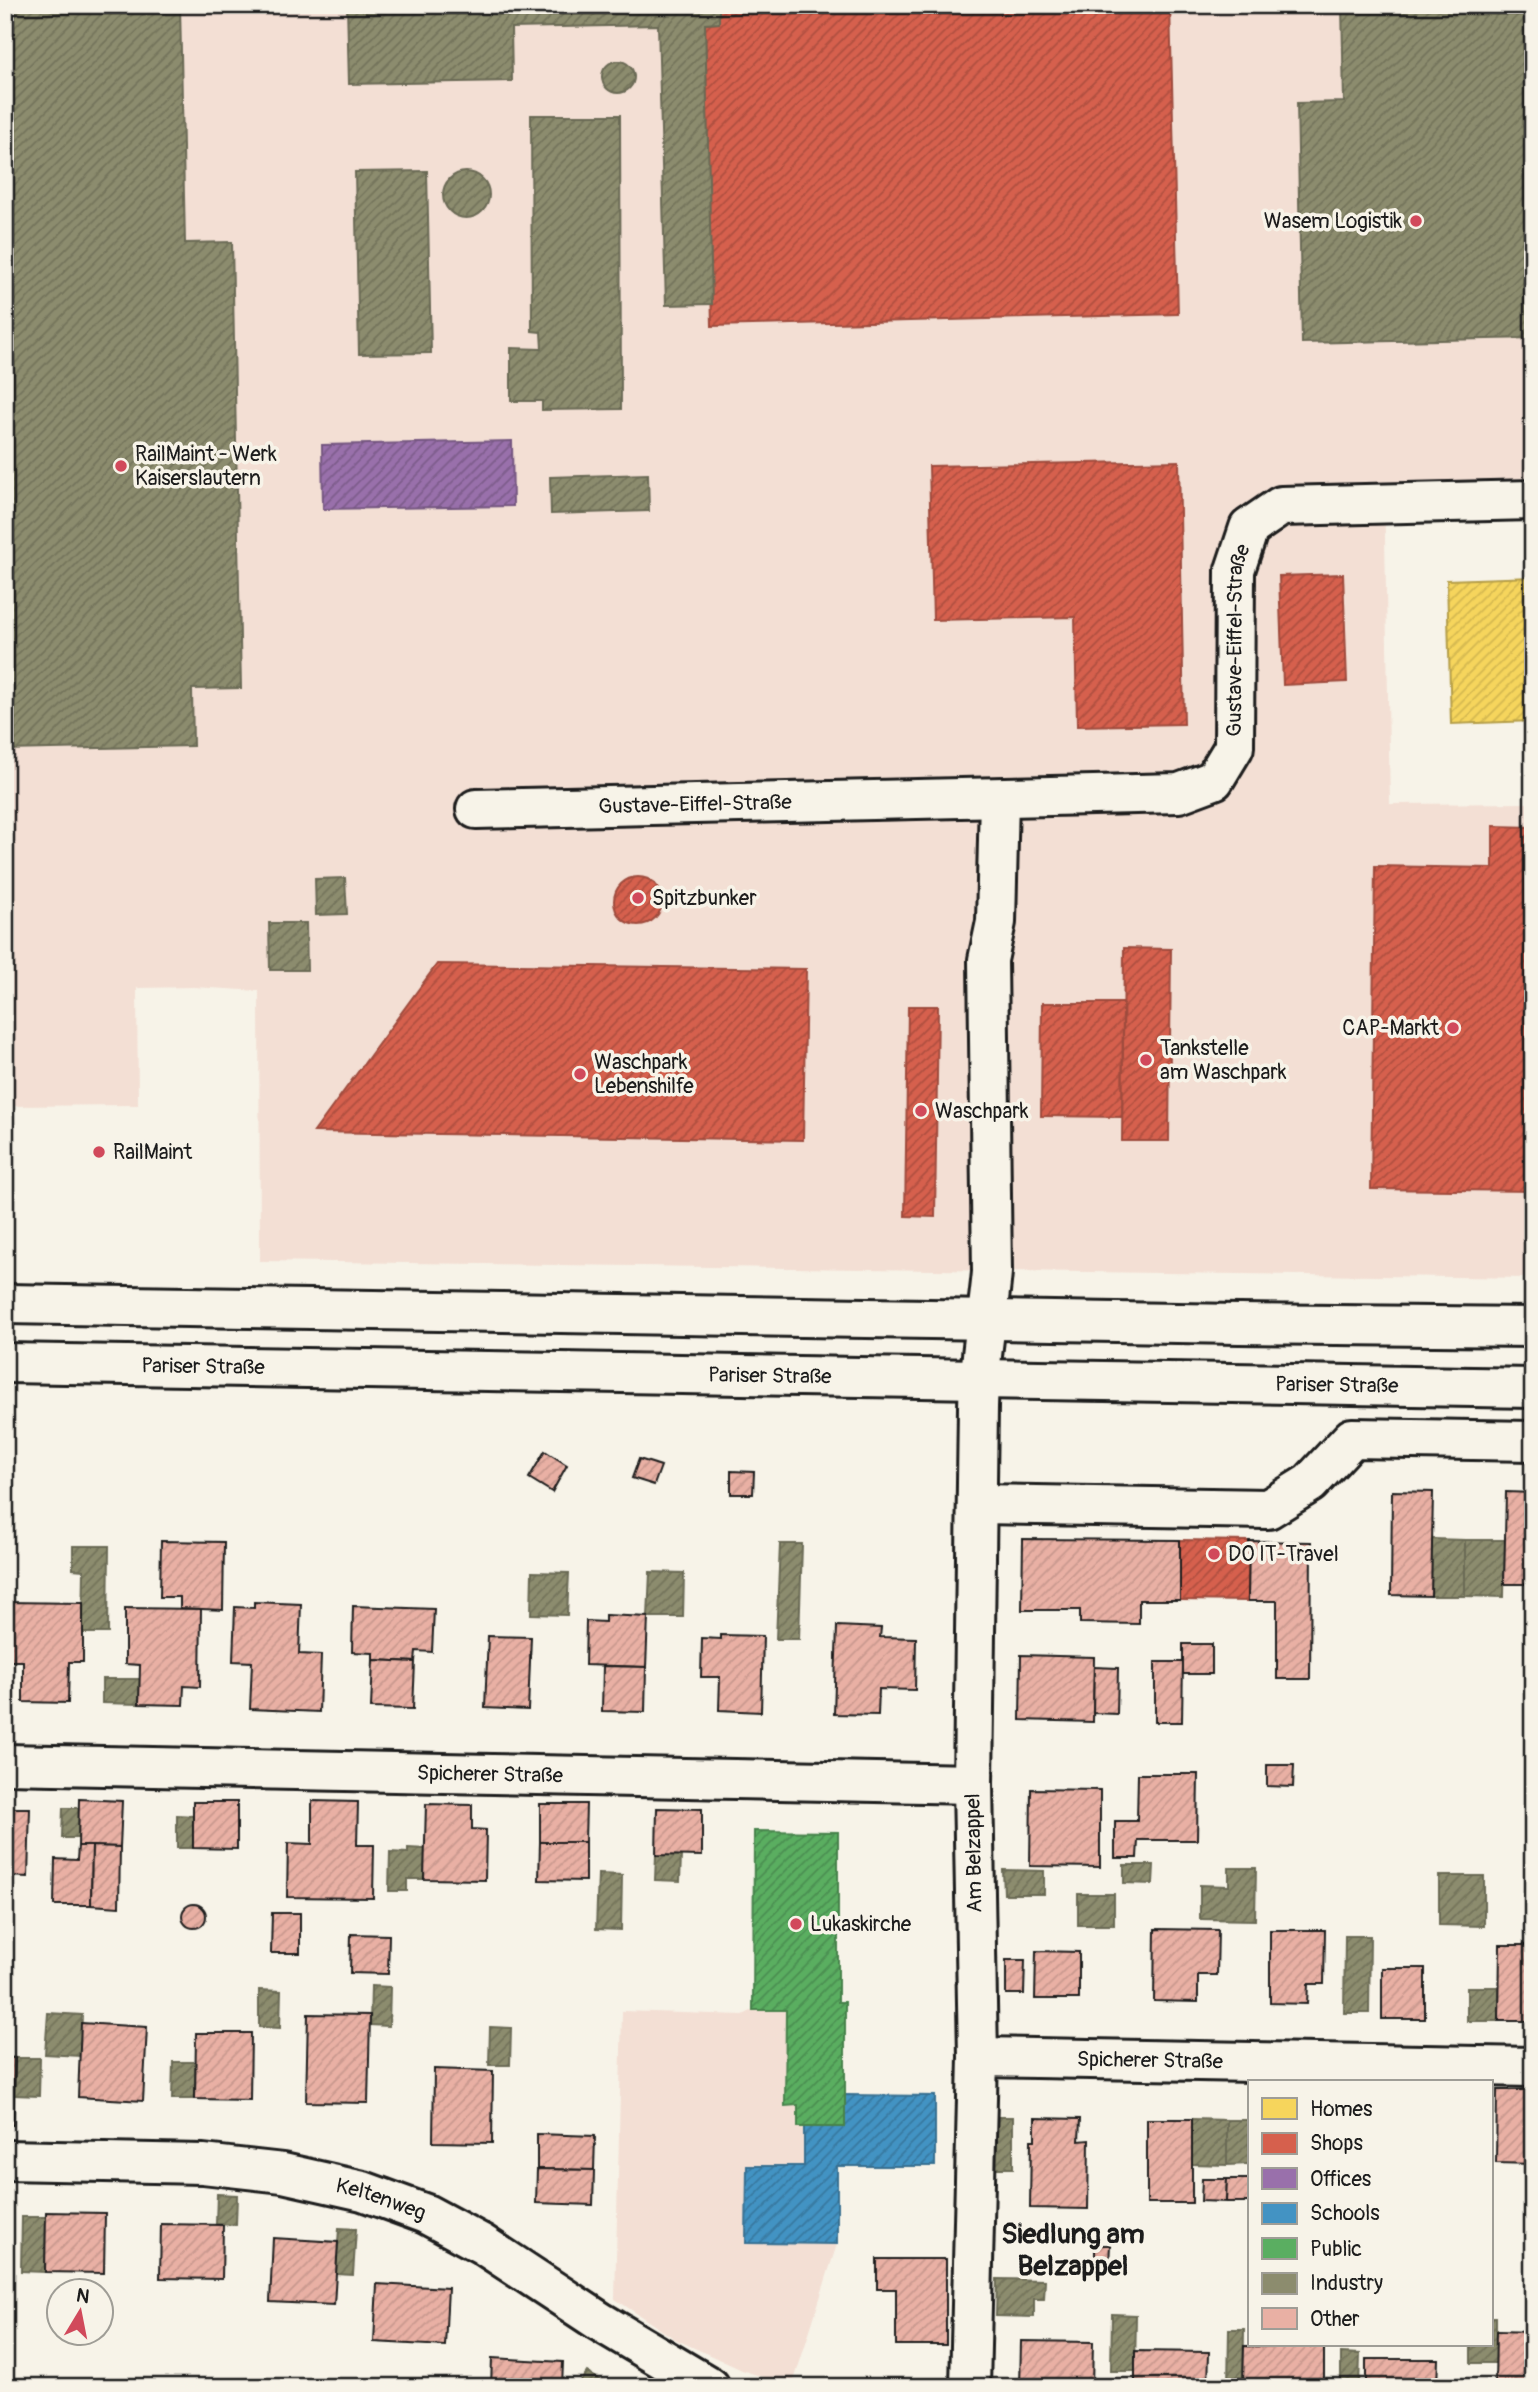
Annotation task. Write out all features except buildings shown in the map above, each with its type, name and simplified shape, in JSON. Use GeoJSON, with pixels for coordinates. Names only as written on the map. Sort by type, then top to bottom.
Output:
{"type":"FeatureCollection","features":[{"type":"Feature","properties":{"kind":"street","name":"Gustave-Eiffel-Straße"},"geometry":{"type":"LineString","coordinates":[[476,808],[1179,793],[1213,780],[1234,747],[1235,570],[1249,528],[1281,506],[1533,500]]}},
{"type":"Feature","properties":{"kind":"street"},"geometry":{"type":"LineString","coordinates":[[988,1319],[992,1238],[988,960],[996,922],[999,798]]}},
{"type":"Feature","properties":{"kind":"street"},"geometry":{"type":"LineString","coordinates":[[5,1304],[1533,1327]]}},
{"type":"Feature","properties":{"kind":"street","name":"Am Belzappel"},"geometry":{"type":"LineString","coordinates":[[970,2387],[978,2057],[973,1784],[978,1379],[988,1319]]}},
{"type":"Feature","properties":{"kind":"street","name":"Pariser Straße"},"geometry":{"type":"LineString","coordinates":[[5,1363],[1533,1388]]}},
{"type":"Feature","properties":{"kind":"street"},"geometry":{"type":"LineString","coordinates":[[977,1504],[1268,1509],[1310,1483],[1352,1438],[1533,1441]]}},
{"type":"Feature","properties":{"kind":"street","name":"Spicherer Straße"},"geometry":{"type":"LineString","coordinates":[[5,1764],[973,1784]]}},
{"type":"Feature","properties":{"kind":"street","name":"Spicherer Straße"},"geometry":{"type":"LineString","coordinates":[[978,2057],[1533,2067]]}},
{"type":"Feature","properties":{"kind":"street","name":"Keltenweg"},"geometry":{"type":"LineString","coordinates":[[5,2160],[203,2164],[283,2173],[363,2191],[426,2214],[482,2244],[599,2321],[710,2387]]}},
{"type":"Feature","properties":{"kind":"shaded area"},"geometry":{"type":"Polygon","coordinates":[[[5,5],[1533,5],[1533,480],[1384,484],[1390,804],[1533,803],[1533,1278],[260,1261],[259,991],[194,987],[137,988],[138,1105],[5,1106],[5,5]]]}},
{"type":"Feature","properties":{"kind":"shaded area"},"geometry":{"type":"Polygon","coordinates":[[[753,2010],[786,2010],[786,2106],[798,2105],[799,2127],[844,2127],[845,2095],[935,2096],[935,2166],[837,2166],[837,2244],[792,2387],[742,2370],[675,2339],[615,2299],[622,2011],[743,2015],[753,2010]]]}},
{"type":"Feature","properties":{"kind":"place","name":"Wasem Logistik"},"geometry":{"type":"Point","coordinates":[1416,221]}},
{"type":"Feature","properties":{"kind":"place","name":"RailMaint - Werk Kaiserslautern"},"geometry":{"type":"Point","coordinates":[121,466]}},
{"type":"Feature","properties":{"kind":"place","name":"Spitzbunker"},"geometry":{"type":"Point","coordinates":[638,898]}},
{"type":"Feature","properties":{"kind":"place","name":"CAP-Markt"},"geometry":{"type":"Point","coordinates":[1453,1028]}},
{"type":"Feature","properties":{"kind":"place","name":"Tankstelle am Waschpark"},"geometry":{"type":"Point","coordinates":[1146,1060]}},
{"type":"Feature","properties":{"kind":"place","name":"Waschpark Lebenshilfe"},"geometry":{"type":"Point","coordinates":[580,1074]}},
{"type":"Feature","properties":{"kind":"place","name":"Waschpark"},"geometry":{"type":"Point","coordinates":[921,1111]}},
{"type":"Feature","properties":{"kind":"place","name":"RailMaint"},"geometry":{"type":"Point","coordinates":[99,1152]}},
{"type":"Feature","properties":{"kind":"place","name":"DO IT-Travel"},"geometry":{"type":"Point","coordinates":[1214,1554]}},
{"type":"Feature","properties":{"kind":"place","name":"Lukaskirche"},"geometry":{"type":"Point","coordinates":[796,1924]}},
{"type":"Feature","properties":{"kind":"district","name":"Siedlung am Belzappel"},"geometry":{"type":"Point","coordinates":[1073,2250]}}]}
